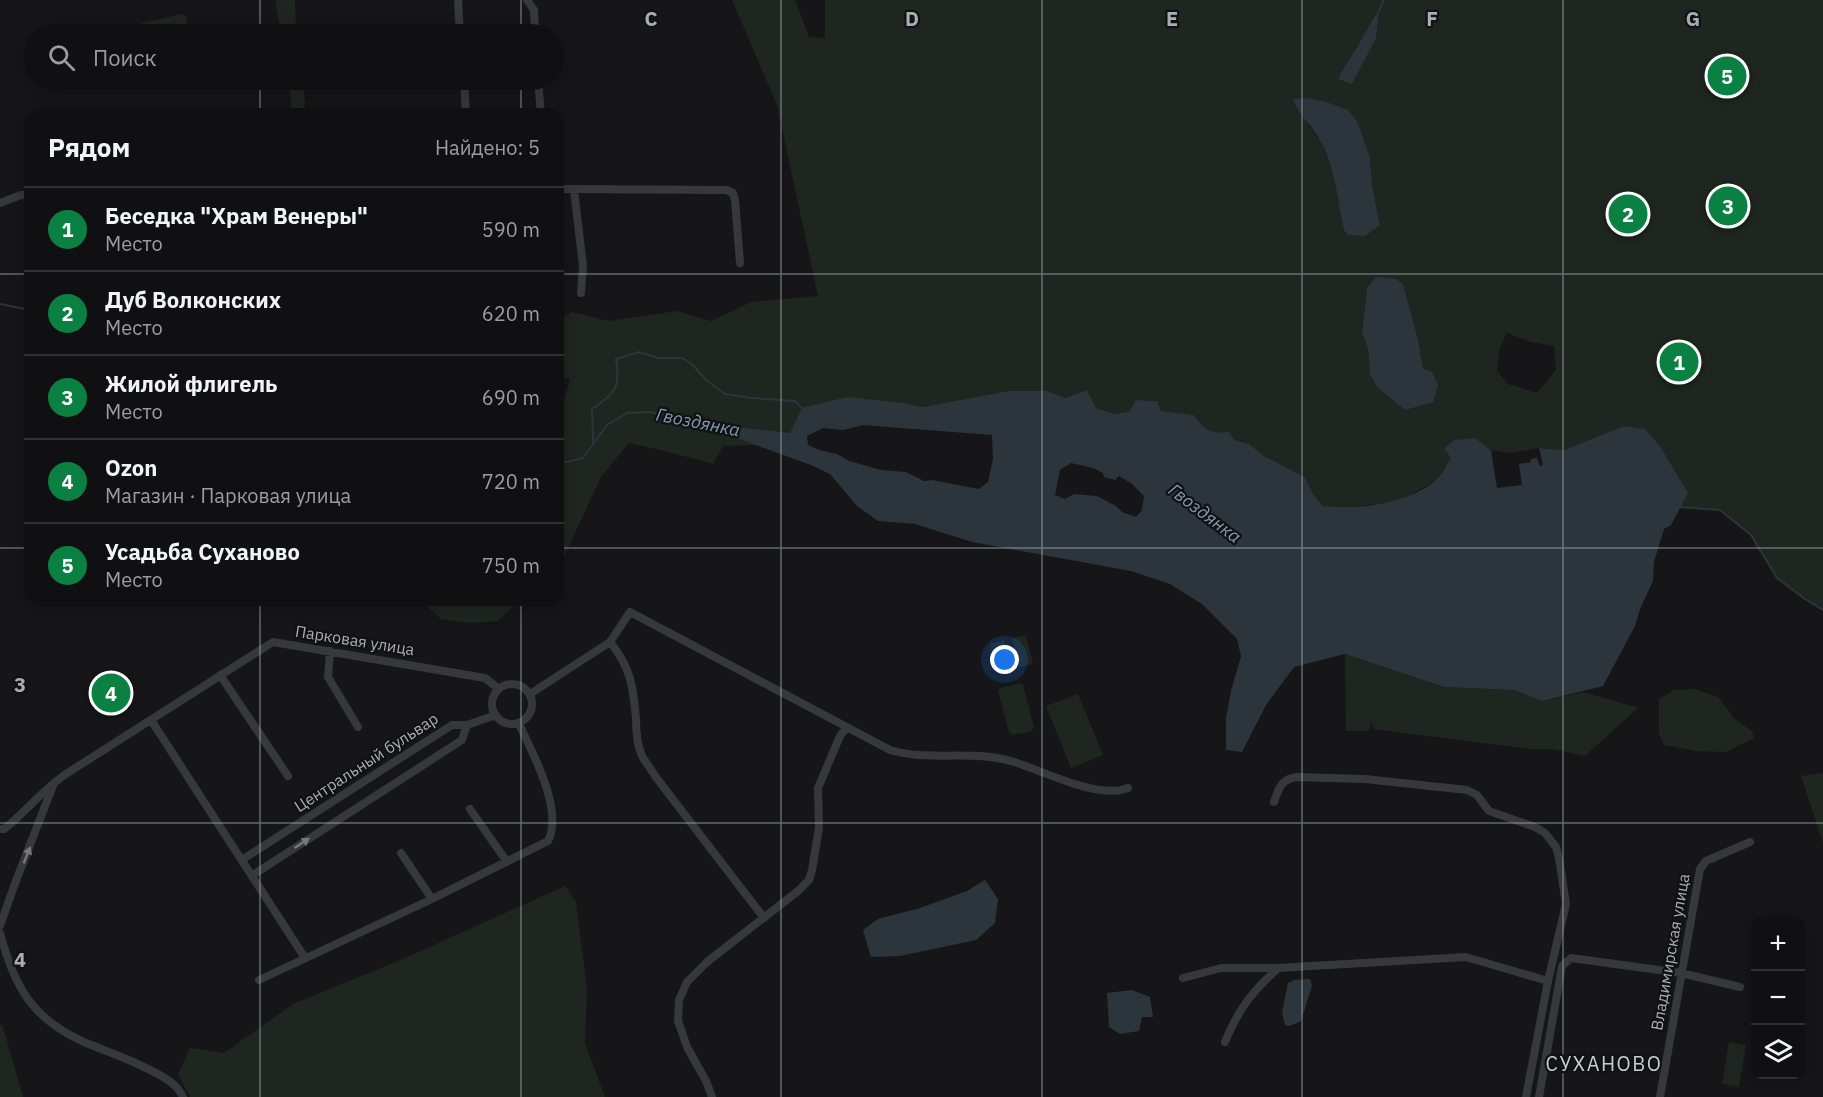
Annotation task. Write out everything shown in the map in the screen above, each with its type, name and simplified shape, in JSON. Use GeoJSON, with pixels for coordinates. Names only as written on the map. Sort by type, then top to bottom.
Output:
{"type":"FeatureCollection","features":[{"type":"Feature","properties":{"kind":"street"},"geometry":{"type":"LineString","coordinates":[[458,0],[459,24]]}},
{"type":"Feature","properties":{"kind":"street"},"geometry":{"type":"LineString","coordinates":[[527,0],[534,10],[535,24]]}},
{"type":"Feature","properties":{"kind":"street"},"geometry":{"type":"LineString","coordinates":[[465,90],[466,108]]}},
{"type":"Feature","properties":{"kind":"street"},"geometry":{"type":"LineString","coordinates":[[539,90],[540,108]]}},
{"type":"Feature","properties":{"kind":"street"},"geometry":{"type":"LineString","coordinates":[[564,189],[726,190],[733,193],[735,200],[740,263]]}},
{"type":"Feature","properties":{"kind":"street"},"geometry":{"type":"LineString","coordinates":[[574,190],[583,266],[581,294]]}},
{"type":"Feature","properties":{"kind":"street"},"geometry":{"type":"LineString","coordinates":[[0,203],[24,195]]}},
{"type":"Feature","properties":{"kind":"street"},"geometry":{"type":"LineString","coordinates":[[530,694],[610,642],[630,612],[890,750],[922,756],[993,758],[1012,761],[1094,788],[1121,791],[1128,788]]}},
{"type":"Feature","properties":{"kind":"street","name":"Парковая улица"},"geometry":{"type":"LineString","coordinates":[[1,831],[55,782],[273,642],[485,678],[499,689]]}},
{"type":"Feature","properties":{"kind":"street"},"geometry":{"type":"LineString","coordinates":[[610,642],[621,655],[630,672],[641,754],[655,776],[764,918]]}},
{"type":"Feature","properties":{"kind":"street"},"geometry":{"type":"LineString","coordinates":[[330,651],[328,677],[358,728]]}},
{"type":"Feature","properties":{"kind":"street"},"geometry":{"type":"LineString","coordinates":[[220,675],[288,776]]}},
{"type":"Feature","properties":{"kind":"street"},"geometry":{"type":"LineString","coordinates":[[512,684],[520,685],[530,694],[533,705],[531,713],[519,724],[505,723],[496,715],[492,706],[499,689],[512,684]]}},
{"type":"Feature","properties":{"kind":"street"},"geometry":{"type":"LineString","coordinates":[[467,725],[496,715]]}},
{"type":"Feature","properties":{"kind":"street"},"geometry":{"type":"LineString","coordinates":[[151,720],[305,958]]}},
{"type":"Feature","properties":{"kind":"street"},"geometry":{"type":"LineString","coordinates":[[259,980],[432,899],[548,841],[552,833],[549,792],[519,724]]}},
{"type":"Feature","properties":{"kind":"street","name":"Центральный бульвар"},"geometry":{"type":"LineString","coordinates":[[243,859],[452,725],[467,725],[462,740],[253,875]]}},
{"type":"Feature","properties":{"kind":"street"},"geometry":{"type":"LineString","coordinates":[[712,1097],[687,1047],[678,1021],[679,1000],[687,982],[707,962],[809,880],[819,828],[818,788],[840,736],[846,728]]}},
{"type":"Feature","properties":{"kind":"street"},"geometry":{"type":"LineString","coordinates":[[1274,802],[1281,783],[1297,777],[1365,779],[1454,787],[1477,795],[1489,811],[1535,827],[1545,833],[1556,847],[1566,904],[1534,1047],[1526,1097]]}},
{"type":"Feature","properties":{"kind":"street"},"geometry":{"type":"LineString","coordinates":[[0,926],[55,782]]}},
{"type":"Feature","properties":{"kind":"street"},"geometry":{"type":"LineString","coordinates":[[470,809],[507,862]]}},
{"type":"Feature","properties":{"kind":"street","name":"Владимирская улица"},"geometry":{"type":"LineString","coordinates":[[1660,1097],[1700,869],[1706,861],[1750,842]]}},
{"type":"Feature","properties":{"kind":"street"},"geometry":{"type":"LineString","coordinates":[[401,853],[432,899]]}},
{"type":"Feature","properties":{"kind":"street"},"geometry":{"type":"LineString","coordinates":[[0,894],[7,893],[14,886]]}},
{"type":"Feature","properties":{"kind":"street"},"geometry":{"type":"LineString","coordinates":[[0,933],[14,977],[31,1005],[54,1025],[83,1042],[159,1074],[179,1089],[183,1097]]}},
{"type":"Feature","properties":{"kind":"street"},"geometry":{"type":"LineString","coordinates":[[1183,978],[1221,968],[1278,968],[1466,957],[1548,981]]}},
{"type":"Feature","properties":{"kind":"street"},"geometry":{"type":"LineString","coordinates":[[1539,1097],[1562,966],[1571,958],[1681,973],[1740,987]]}},
{"type":"Feature","properties":{"kind":"street"},"geometry":{"type":"LineString","coordinates":[[1225,1042],[1239,1010],[1255,989],[1278,968]]}},
{"type":"Feature","properties":{"kind":"shaded area"},"geometry":{"type":"Polygon","coordinates":[[[275,0],[295,0],[296,24],[279,24],[275,0]]]}},
{"type":"Feature","properties":{"kind":"shaded area"},"geometry":{"type":"Polygon","coordinates":[[[732,0],[795,0],[809,37],[825,38],[825,0],[1823,0],[1823,610],[1777,578],[1751,535],[1720,510],[1680,507],[1687,492],[1660,446],[1645,429],[1624,426],[1564,450],[1539,448],[1509,453],[1491,450],[1475,438],[1451,458],[1436,480],[1400,501],[1343,508],[1323,506],[1313,494],[1305,477],[1264,456],[1249,444],[1202,427],[1194,415],[1161,411],[1157,401],[1137,400],[1129,413],[1115,414],[1096,408],[1087,390],[1065,398],[1047,391],[1008,391],[923,407],[879,401],[790,433],[737,427],[734,437],[757,445],[723,446],[713,464],[629,443],[601,477],[564,557],[564,400],[570,379],[564,378],[564,317],[572,312],[609,321],[677,311],[711,321],[751,302],[818,296],[777,105],[732,0]],[[1309,98],[1307,124],[1321,141],[1331,164],[1344,230],[1380,224],[1372,185],[1370,157],[1357,121],[1348,110],[1309,98]],[[1396,279],[1367,288],[1362,333],[1368,349],[1370,374],[1377,387],[1405,410],[1423,370],[1418,339],[1403,284],[1396,279]],[[1507,333],[1500,347],[1497,371],[1508,384],[1537,393],[1556,370],[1554,346],[1531,342],[1507,333]]]}},
{"type":"Feature","properties":{"kind":"shaded area"},"geometry":{"type":"Polygon","coordinates":[[[182,14],[186,16],[187,23],[187,24],[137,24],[182,14]]]}},
{"type":"Feature","properties":{"kind":"shaded area"},"geometry":{"type":"Polygon","coordinates":[[[290,90],[303,90],[305,108],[291,108],[290,90]]]}},
{"type":"Feature","properties":{"kind":"shaded area"},"geometry":{"type":"Polygon","coordinates":[[[427,606],[514,606],[497,621],[470,623],[441,619],[427,606]]]}},
{"type":"Feature","properties":{"kind":"shaded area"},"geometry":{"type":"Polygon","coordinates":[[[1026,635],[1033,664],[1019,667],[1012,638],[1026,635]]]}},
{"type":"Feature","properties":{"kind":"shaded area"},"geometry":{"type":"Polygon","coordinates":[[[1004,640],[1011,670],[997,673],[990,644],[1004,640]]]}},
{"type":"Feature","properties":{"kind":"shaded area"},"geometry":{"type":"Polygon","coordinates":[[[1345,654],[1444,687],[1514,690],[1542,701],[1584,692],[1638,708],[1585,756],[1553,749],[1529,749],[1373,729],[1372,721],[1369,731],[1346,731],[1345,654]]]}},
{"type":"Feature","properties":{"kind":"shaded area"},"geometry":{"type":"Polygon","coordinates":[[[1020,683],[1023,685],[1034,727],[1032,731],[1012,735],[1009,732],[998,691],[1020,683]]]}},
{"type":"Feature","properties":{"kind":"shaded area"},"geometry":{"type":"Polygon","coordinates":[[[1695,689],[1718,697],[1735,719],[1752,731],[1754,738],[1726,752],[1696,751],[1664,745],[1659,734],[1659,699],[1674,690],[1695,689]]]}},
{"type":"Feature","properties":{"kind":"shaded area"},"geometry":{"type":"Polygon","coordinates":[[[1078,694],[1103,755],[1071,768],[1046,706],[1078,694]]]}},
{"type":"Feature","properties":{"kind":"shaded area"},"geometry":{"type":"Polygon","coordinates":[[[1823,773],[1823,843],[1801,776],[1823,773]]]}},
{"type":"Feature","properties":{"kind":"shaded area"},"geometry":{"type":"Polygon","coordinates":[[[565,886],[576,902],[587,989],[585,1043],[605,1097],[190,1097],[178,1075],[190,1048],[224,1053],[293,1004],[405,958],[565,886]]]}},
{"type":"Feature","properties":{"kind":"shaded area"},"geometry":{"type":"Polygon","coordinates":[[[0,1025],[3,1027],[23,1097],[0,1097],[0,1025]]]}},
{"type":"Feature","properties":{"kind":"shaded area"},"geometry":{"type":"Polygon","coordinates":[[[1729,1042],[1746,1045],[1739,1087],[1722,1084],[1729,1042]]]}},
{"type":"Feature","properties":{"kind":"water"},"geometry":{"type":"Polygon","coordinates":[[[1379,11],[1376,38],[1352,84],[1338,79],[1369,25],[1379,11]]]}},
{"type":"Feature","properties":{"kind":"water"},"geometry":{"type":"Polygon","coordinates":[[[1308,98],[1348,110],[1357,121],[1370,157],[1372,185],[1380,225],[1365,236],[1348,235],[1344,230],[1333,174],[1326,152],[1293,99],[1308,98]]]}},
{"type":"Feature","properties":{"kind":"water"},"geometry":{"type":"Polygon","coordinates":[[[1376,277],[1396,279],[1403,284],[1418,339],[1423,369],[1432,372],[1438,385],[1433,402],[1405,410],[1377,387],[1370,374],[1368,349],[1362,333],[1367,288],[1376,277]]]}},
{"type":"Feature","properties":{"kind":"water"},"geometry":{"type":"Polygon","coordinates":[[[1087,390],[1096,408],[1115,414],[1129,412],[1136,400],[1157,401],[1161,411],[1194,415],[1208,430],[1229,432],[1234,440],[1249,444],[1264,456],[1305,477],[1313,494],[1323,506],[1351,507],[1382,504],[1424,489],[1435,481],[1451,458],[1444,448],[1455,440],[1475,438],[1491,450],[1501,453],[1539,448],[1564,450],[1624,426],[1645,429],[1660,446],[1688,493],[1671,525],[1664,529],[1654,562],[1653,581],[1635,626],[1603,686],[1542,701],[1514,690],[1444,687],[1345,654],[1294,667],[1266,705],[1242,752],[1226,750],[1226,718],[1241,656],[1237,639],[1202,604],[1170,584],[1131,571],[972,542],[915,524],[878,521],[857,506],[830,474],[734,437],[737,427],[790,433],[802,408],[847,397],[923,407],[1008,391],[1047,391],[1065,398],[1087,390]],[[863,425],[843,430],[823,428],[807,436],[808,445],[837,454],[849,461],[881,470],[906,472],[924,481],[932,480],[979,489],[988,482],[993,459],[992,435],[863,425]],[[1071,463],[1060,470],[1055,495],[1065,499],[1074,494],[1097,496],[1116,506],[1122,512],[1136,517],[1142,510],[1144,496],[1132,484],[1119,476],[1115,480],[1104,477],[1103,473],[1093,468],[1071,463]]]}},
{"type":"Feature","properties":{"kind":"water"},"geometry":{"type":"Polygon","coordinates":[[[985,880],[998,899],[995,923],[976,940],[900,956],[871,957],[863,930],[878,919],[920,908],[967,891],[985,880]]]}},
{"type":"Feature","properties":{"kind":"water"},"geometry":{"type":"Polygon","coordinates":[[[1310,979],[1312,986],[1301,1021],[1290,1026],[1285,1025],[1282,1012],[1288,983],[1294,980],[1310,979]]]}},
{"type":"Feature","properties":{"kind":"water"},"geometry":{"type":"Polygon","coordinates":[[[1132,990],[1150,997],[1153,1017],[1142,1017],[1139,1031],[1120,1034],[1109,1027],[1107,993],[1132,990]]]}},
{"type":"Feature","properties":{"kind":"pier"},"geometry":{"type":"Polygon","coordinates":[[[1539,448],[1543,465],[1540,466],[1537,458],[1531,459],[1531,462],[1519,464],[1522,485],[1497,488],[1491,450],[1509,453],[1539,448]]]}},
{"type":"Feature","properties":{"kind":"waterway"},"geometry":{"type":"LineString","coordinates":[[1379,11],[1384,0]]}},
{"type":"Feature","properties":{"kind":"waterway","name":"Гвоздянка"},"geometry":{"type":"LineString","coordinates":[[0,304],[24,309]]}},
{"type":"Feature","properties":{"kind":"waterway"},"geometry":{"type":"LineString","coordinates":[[593,442],[592,409],[611,394],[617,383],[616,359],[639,352],[658,358],[682,358],[692,364],[706,380],[725,394],[795,401],[802,408]]}},
{"type":"Feature","properties":{"kind":"waterway","name":"Гвоздянка"},"geometry":{"type":"LineString","coordinates":[[564,463],[583,458],[607,425],[627,413],[650,412],[736,431]]}},
{"type":"Feature","properties":{"kind":"waterway","name":"Гвоздянка"},"geometry":{"type":"LineString","coordinates":[[1679,507],[1720,510],[1751,535],[1777,578],[1823,610]]}},
{"type":"Feature","properties":{"kind":"place","name":"Усадьба Суханово"},"geometry":{"type":"Point","coordinates":[1727,76]}},
{"type":"Feature","properties":{"kind":"place","name":"Жилой флигель"},"geometry":{"type":"Point","coordinates":[1728,206]}},
{"type":"Feature","properties":{"kind":"place","name":"Дуб Волконских"},"geometry":{"type":"Point","coordinates":[1628,214]}},
{"type":"Feature","properties":{"kind":"place","name":"Беседка \"Храм Венеры\""},"geometry":{"type":"Point","coordinates":[1679,362]}},
{"type":"Feature","properties":{"kind":"place","name":"Ozon"},"geometry":{"type":"Point","coordinates":[111,693]}},
{"type":"Feature","properties":{"kind":"district","name":"СУХАНОВО"},"geometry":{"type":"Point","coordinates":[1604,1063]}}]}
